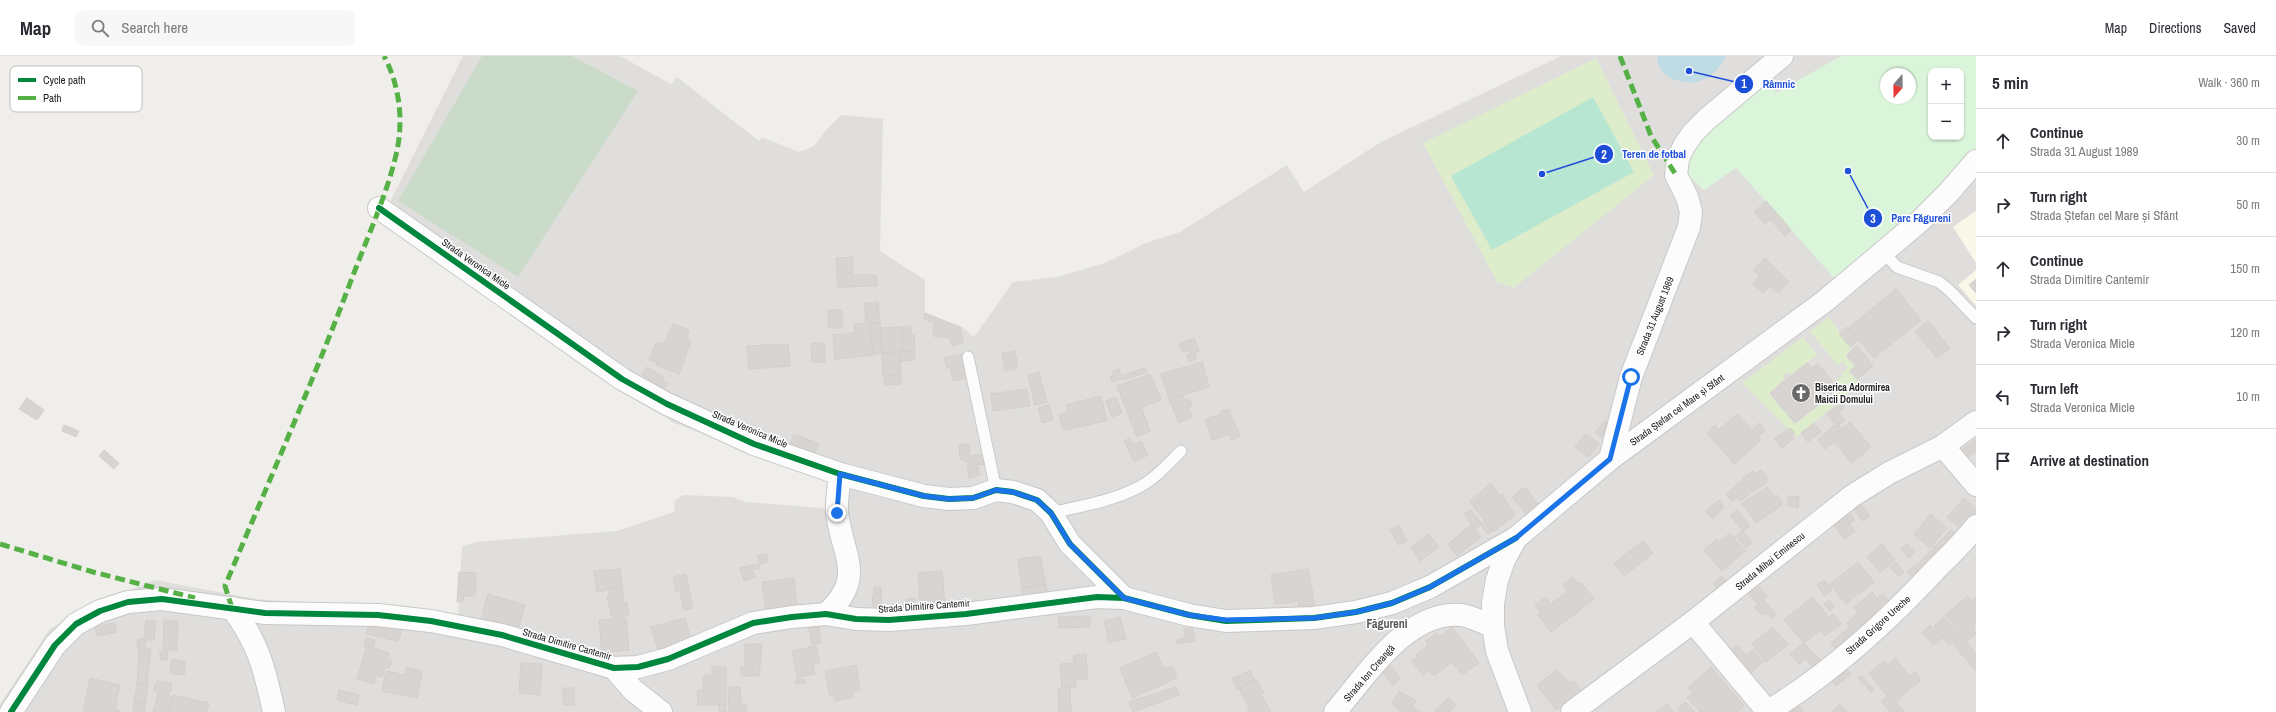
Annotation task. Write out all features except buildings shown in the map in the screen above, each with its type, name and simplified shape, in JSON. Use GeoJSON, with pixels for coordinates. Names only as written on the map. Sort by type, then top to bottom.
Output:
{"type":"FeatureCollection","features":[{"type":"Feature","properties":{"kind":"street","name":"Strada 31 August 1989"},"geometry":{"type":"LineString","coordinates":[[1610,459],[1631,377],[1689,227],[1691,212],[1687,197],[1676,174],[1678,159],[1692,133],[1782,56]]}},
{"type":"Feature","properties":{"kind":"street","name":"Strada Ștefan cel Mare și Sfânt"},"geometry":{"type":"LineString","coordinates":[[1520,712],[1497,651],[1492,626],[1493,603],[1497,580],[1504,560],[1516,538],[1610,459],[1825,301],[1884,253],[1920,221],[1973,169]]}},
{"type":"Feature","properties":{"kind":"street","name":"Strada Veronica Micle"},"geometry":{"type":"LineString","coordinates":[[379,208],[622,379],[667,404],[754,444],[840,474],[891,489],[949,499],[973,498],[996,490],[1013,492],[1037,500],[1051,513],[1070,544],[1124,598]]}},
{"type":"Feature","properties":{"kind":"street","name":"Strada Mihai Eminescu"},"geometry":{"type":"LineString","coordinates":[[1572,712],[1693,622],[1852,496],[1888,473],[1944,446],[1976,422]]}},
{"type":"Feature","properties":{"kind":"street"},"geometry":{"type":"LineString","coordinates":[[1944,446],[1976,485]]}},
{"type":"Feature","properties":{"kind":"street"},"geometry":{"type":"LineString","coordinates":[[826,614],[841,601],[849,584],[849,564],[837,513],[840,474]]}},
{"type":"Feature","properties":{"kind":"street","name":"Strada Grigore Ureche"},"geometry":{"type":"LineString","coordinates":[[1693,622],[1768,712],[1784,703],[1806,686],[1893,614],[1976,526]]}},
{"type":"Feature","properties":{"kind":"street","name":"Strada Dimitire Cantemir"},"geometry":{"type":"LineString","coordinates":[[11,712],[55,645],[76,624],[100,611],[128,602],[162,599],[265,613],[378,614],[431,621],[502,635],[614,668],[638,667],[668,659],[753,623],[826,614],[856,619],[889,620],[966,614],[1097,597],[1124,598],[1189,615],[1226,620],[1314,618],[1356,612],[1392,603],[1430,587],[1516,538]]}},
{"type":"Feature","properties":{"kind":"street"},"geometry":{"type":"LineString","coordinates":[[232,608],[248,630],[260,657],[274,712]]}},
{"type":"Feature","properties":{"kind":"street","name":"Strada Ion Creangă"},"geometry":{"type":"LineString","coordinates":[[1335,712],[1396,641],[1421,623],[1442,615],[1462,615],[1492,626]]}},
{"type":"Feature","properties":{"kind":"street"},"geometry":{"type":"LineString","coordinates":[[614,668],[633,690],[661,712]]}},
{"type":"Feature","properties":{"kind":"lane"},"geometry":{"type":"LineString","coordinates":[[1884,253],[1897,267],[1938,282],[1949,290],[1976,318]]}},
{"type":"Feature","properties":{"kind":"lane"},"geometry":{"type":"LineString","coordinates":[[968,357],[996,490]]}},
{"type":"Feature","properties":{"kind":"lane"},"geometry":{"type":"LineString","coordinates":[[1051,513],[1106,501],[1137,489],[1158,474],[1181,451]]}},
{"type":"Feature","properties":{"kind":"shaded area"},"geometry":{"type":"Polygon","coordinates":[[[463,56],[620,56],[671,84],[677,77],[759,141],[762,137],[799,152],[814,146],[827,129],[841,115],[883,119],[880,251],[925,280],[925,313],[962,327],[974,337],[1013,282],[1057,277],[1105,263],[1146,243],[1180,232],[1287,165],[1304,192],[1379,143],[1561,56],[1976,56],[1976,712],[0,712],[0,704],[50,629],[78,612],[155,580],[256,599],[458,614],[462,547],[475,542],[617,531],[674,512],[675,501],[683,495],[733,497],[746,502],[832,509],[828,478],[674,423],[380,222],[463,56]]]}},
{"type":"Feature","properties":{"kind":"shaded area"},"geometry":{"type":"Polygon","coordinates":[[[1976,211],[1976,263],[1953,227],[1976,211]]]}},
{"type":"Feature","properties":{"kind":"shaded area"},"geometry":{"type":"Polygon","coordinates":[[[1976,270],[1976,306],[1958,285],[1976,270]]]}},
{"type":"Feature","properties":{"kind":"green space"},"geometry":{"type":"Polygon","coordinates":[[[482,56],[572,56],[638,91],[518,277],[398,201],[482,56]]]}},
{"type":"Feature","properties":{"kind":"green space"},"geometry":{"type":"Polygon","coordinates":[[[1841,56],[1976,56],[1976,150],[1879,250],[1836,280],[1736,168],[1704,190],[1686,174],[1689,148],[1768,80],[1776,93],[1841,56]]]}},
{"type":"Feature","properties":{"kind":"green space"},"geometry":{"type":"Polygon","coordinates":[[[1596,58],[1654,175],[1514,288],[1497,282],[1423,143],[1596,58]]]}},
{"type":"Feature","properties":{"kind":"green space"},"geometry":{"type":"Polygon","coordinates":[[[1593,97],[1634,172],[1492,250],[1451,176],[1593,97]]]}},
{"type":"Feature","properties":{"kind":"green space"},"geometry":{"type":"Polygon","coordinates":[[[1829,317],[1851,349],[1845,356],[1854,366],[1848,371],[1863,387],[1849,393],[1796,437],[1742,383],[1803,337],[1817,355],[1791,375],[1788,372],[1783,376],[1785,378],[1769,394],[1795,424],[1834,394],[1831,390],[1838,384],[1836,381],[1843,376],[1841,373],[1848,368],[1843,362],[1837,365],[1810,331],[1829,317]]]}},
{"type":"Feature","properties":{"kind":"water"},"geometry":{"type":"Polygon","coordinates":[[[1657,56],[1726,56],[1711,76],[1696,82],[1681,82],[1667,76],[1658,64],[1657,56]]]}},
{"type":"Feature","properties":{"kind":"marked path"},"geometry":{"type":"LineString","coordinates":[[232,608],[225,586],[322,356],[376,217],[392,171],[400,130],[400,117],[394,79],[384,56]]}},
{"type":"Feature","properties":{"kind":"marked path"},"geometry":{"type":"LineString","coordinates":[[1620,56],[1651,136],[1676,175]]}},
{"type":"Feature","properties":{"kind":"marked path"},"geometry":{"type":"LineString","coordinates":[[0,544],[93,572],[195,598]]}},
{"type":"Feature","properties":{"kind":"cycle path"},"geometry":{"type":"LineString","coordinates":[[379,208],[622,379],[667,404],[754,444],[840,474],[924,496],[949,499],[973,498],[996,490],[1013,492],[1037,500],[1051,513],[1070,544],[1124,598]]}},
{"type":"Feature","properties":{"kind":"cycle path"},"geometry":{"type":"LineString","coordinates":[[11,712],[55,645],[76,624],[100,611],[128,602],[162,599],[265,613],[378,615],[431,621],[502,635],[614,668],[638,667],[668,659],[753,623],[826,614],[856,619],[889,620],[966,614],[1097,597],[1124,598],[1189,615],[1226,621],[1314,618],[1356,612],[1392,603],[1430,587],[1516,538]]}},
{"type":"Feature","properties":{"kind":"place","name":"Râmnic"},"geometry":{"type":"Point","coordinates":[1689,71]}},
{"type":"Feature","properties":{"kind":"place","name":"Parc Făgureni"},"geometry":{"type":"Point","coordinates":[1848,171]}},
{"type":"Feature","properties":{"kind":"place","name":"Teren de fotbal"},"geometry":{"type":"Point","coordinates":[1542,174]}},
{"type":"Feature","properties":{"kind":"place","name":"Biserica Adormirea Maicii Domului"},"geometry":{"type":"Point","coordinates":[1801,393]}},
{"type":"Feature","properties":{"kind":"district","name":"Făgureni"},"geometry":{"type":"Point","coordinates":[1387,624]}},
{"type":"Feature","properties":{"kind":"route"},"geometry":{"type":"LineString","coordinates":[[837,513],[840,474],[891,489],[924,496],[949,499],[973,498],[996,490],[1013,492],[1037,500],[1051,513],[1070,544],[1097,573],[1124,598],[1189,615],[1226,620],[1314,618],[1356,612],[1392,603],[1430,587],[1516,538],[1610,459],[1631,377]]}}]}
